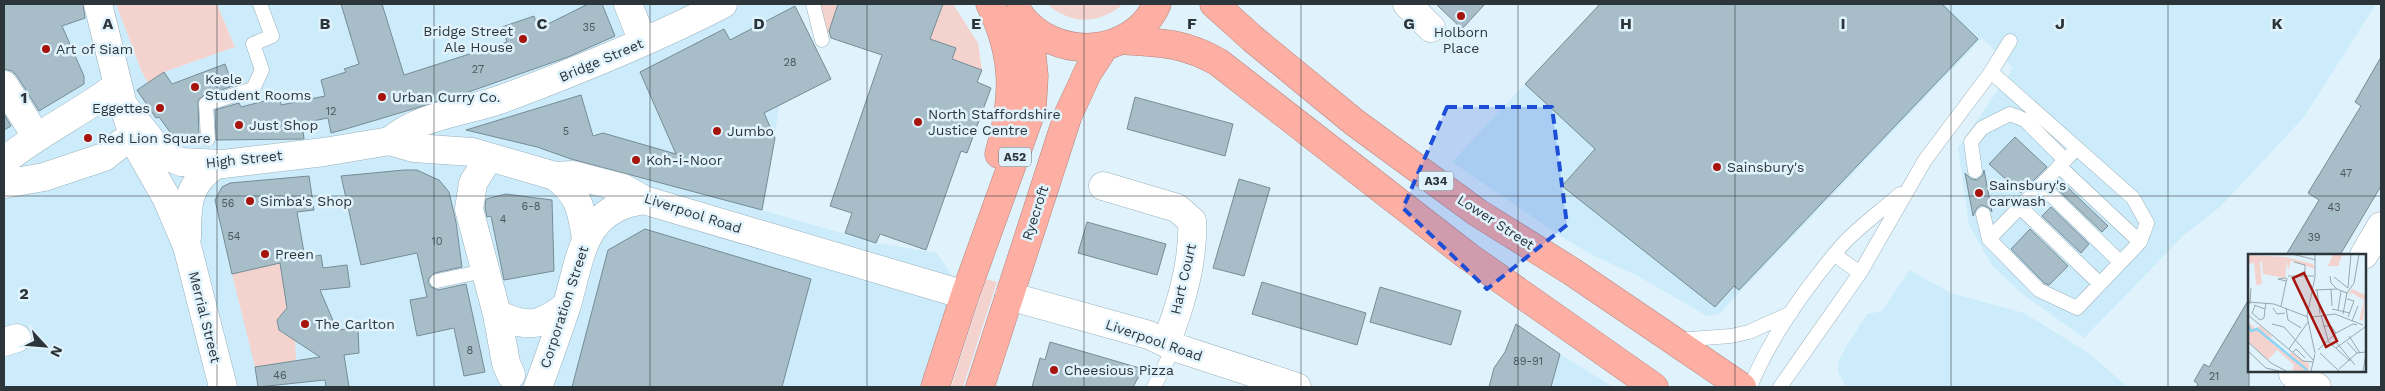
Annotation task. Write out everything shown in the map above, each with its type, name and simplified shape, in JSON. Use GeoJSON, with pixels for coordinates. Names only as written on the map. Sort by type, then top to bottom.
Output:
{"type":"FeatureCollection","features":[{"type":"Feature","properties":{"kind":"highway","name":"A52"},"geometry":{"type":"LineString","coordinates":[[990,4],[1007,43],[1011,79],[1011,106],[996,164],[1002,195]]}},
{"type":"Feature","properties":{"kind":"highway"},"geometry":{"type":"LineString","coordinates":[[1113,43],[1146,21],[1157,4]]}},
{"type":"Feature","properties":{"kind":"highway","name":"Lower Street"},"geometry":{"type":"LineString","coordinates":[[1214,4],[1253,39],[1354,122],[1478,213],[1571,271],[1742,387]]}},
{"type":"Feature","properties":{"kind":"highway","name":"A52"},"geometry":{"type":"LineString","coordinates":[[935,387],[965,294],[1032,109],[1034,76],[1032,56],[1017,10]]}},
{"type":"Feature","properties":{"kind":"highway"},"geometry":{"type":"LineString","coordinates":[[1017,10],[1031,28],[1058,44],[1082,48],[1113,43],[1173,44],[1190,48],[1218,62],[1469,257],[1654,387]]}},
{"type":"Feature","properties":{"kind":"highway","name":"Ryecroft"},"geometry":{"type":"LineString","coordinates":[[980,387],[1068,115],[1088,72],[1113,43]]}},
{"type":"Feature","properties":{"kind":"street","name":"Merrial Street"},"geometry":{"type":"LineString","coordinates":[[98,4],[120,95],[137,146],[166,197],[188,246],[223,387]]}},
{"type":"Feature","properties":{"kind":"street"},"geometry":{"type":"LineString","coordinates":[[628,4],[643,42]]}},
{"type":"Feature","properties":{"kind":"street","name":"Bridge Street"},"geometry":{"type":"LineString","coordinates":[[390,142],[403,130],[448,114],[475,108],[555,79],[643,42],[722,4]]}},
{"type":"Feature","properties":{"kind":"street"},"geometry":{"type":"LineString","coordinates":[[1407,4],[1431,28]]}},
{"type":"Feature","properties":{"kind":"street"},"geometry":{"type":"LineString","coordinates":[[4,85],[36,136]]}},
{"type":"Feature","properties":{"kind":"street"},"geometry":{"type":"LineString","coordinates":[[4,161],[36,136],[92,104],[120,95]]}},
{"type":"Feature","properties":{"kind":"street","name":"High Street"},"geometry":{"type":"LineString","coordinates":[[120,95],[162,154],[181,162],[217,164],[324,152],[390,142]]}},
{"type":"Feature","properties":{"kind":"street"},"geometry":{"type":"LineString","coordinates":[[475,108],[460,124],[461,138],[481,154],[473,183],[469,209],[497,314],[506,363],[511,375]]}},
{"type":"Feature","properties":{"kind":"street"},"geometry":{"type":"LineString","coordinates":[[4,184],[44,177],[104,157],[123,142]]}},
{"type":"Feature","properties":{"kind":"street","name":"Liverpool Road"},"geometry":{"type":"LineString","coordinates":[[390,142],[414,148],[481,154],[554,176],[573,175],[622,188],[644,200],[965,294]]}},
{"type":"Feature","properties":{"kind":"street","name":"Merrial Street"},"geometry":{"type":"LineString","coordinates":[[188,246],[187,204],[191,193],[205,172],[217,164]]}},
{"type":"Feature","properties":{"kind":"street"},"geometry":{"type":"LineString","coordinates":[[554,176],[566,185],[577,198],[586,238]]}},
{"type":"Feature","properties":{"kind":"street","name":"Hart Court"},"geometry":{"type":"LineString","coordinates":[[1103,186],[1177,208],[1192,221],[1193,247],[1173,325],[1170,345]]}},
{"type":"Feature","properties":{"kind":"street","name":"Corporation Street"},"geometry":{"type":"LineString","coordinates":[[538,387],[566,306],[586,238],[610,211],[631,202],[644,200]]}},
{"type":"Feature","properties":{"kind":"street"},"geometry":{"type":"LineString","coordinates":[[2365,254],[2381,226]]}},
{"type":"Feature","properties":{"kind":"street","name":"Liverpool Road"},"geometry":{"type":"LineString","coordinates":[[1009,296],[1149,335],[1170,345],[1297,387]]}},
{"type":"Feature","properties":{"kind":"street"},"geometry":{"type":"LineString","coordinates":[[497,314],[524,324],[535,324],[553,317],[566,306]]}},
{"type":"Feature","properties":{"kind":"street"},"geometry":{"type":"LineString","coordinates":[[2291,377],[2317,387]]}},
{"type":"Feature","properties":{"kind":"lane"},"geometry":{"type":"LineString","coordinates":[[208,139],[206,104],[253,90],[262,70],[253,44],[272,36],[260,4]]}},
{"type":"Feature","properties":{"kind":"lane"},"geometry":{"type":"LineString","coordinates":[[813,4],[822,40]]}},
{"type":"Feature","properties":{"kind":"lane"},"geometry":{"type":"LineString","coordinates":[[1780,387],[1860,272],[1925,160],[1991,72],[2010,41]]}},
{"type":"Feature","properties":{"kind":"lane"},"geometry":{"type":"LineString","coordinates":[[1983,214],[1989,239],[2039,290],[2076,308],[2140,242],[2147,223],[2133,198],[1991,72]]}},
{"type":"Feature","properties":{"kind":"lane"},"geometry":{"type":"LineString","coordinates":[[1975,171],[1971,142],[1982,128],[2010,114],[2025,120],[2062,163],[2140,242]]}},
{"type":"Feature","properties":{"kind":"lane"},"geometry":{"type":"LineString","coordinates":[[1989,239],[2077,148]]}},
{"type":"Feature","properties":{"kind":"lane"},"geometry":{"type":"LineString","coordinates":[[1750,387],[1762,357],[1791,313],[1835,255],[1844,244],[1910,185]]}},
{"type":"Feature","properties":{"kind":"lane"},"geometry":{"type":"LineString","coordinates":[[2041,185],[2120,262]]}},
{"type":"Feature","properties":{"kind":"lane"},"geometry":{"type":"LineString","coordinates":[[2020,207],[2100,284]]}},
{"type":"Feature","properties":{"kind":"lane"},"geometry":{"type":"LineString","coordinates":[[1835,255],[1860,272]]}},
{"type":"Feature","properties":{"kind":"lane"},"geometry":{"type":"LineString","coordinates":[[438,281],[484,271]]}},
{"type":"Feature","properties":{"kind":"lane"},"geometry":{"type":"LineString","coordinates":[[1672,340],[1731,336],[1749,332],[1791,313]]}},
{"type":"Feature","properties":{"kind":"lane"},"geometry":{"type":"LineString","coordinates":[[1154,387],[1170,345]]}},
{"type":"Feature","properties":{"kind":"highlighted area"},"geometry":{"type":"Polygon","coordinates":[[[1447,107],[1552,107],[1567,225],[1487,289],[1403,208],[1447,107]]]}},
{"type":"Feature","properties":{"kind":"shaded area"},"geometry":{"type":"Polygon","coordinates":[[[4,4],[116,4],[141,70],[148,82],[164,72],[235,47],[217,4],[793,4],[831,79],[779,106],[768,184],[762,210],[876,243],[937,253],[965,295],[935,387],[4,387],[4,4]]]}},
{"type":"Feature","properties":{"kind":"shaded area"},"geometry":{"type":"Polygon","coordinates":[[[116,4],[217,4],[235,47],[164,72],[148,83],[141,70],[116,4]]]}},
{"type":"Feature","properties":{"kind":"shaded area"},"geometry":{"type":"Polygon","coordinates":[[[818,4],[838,4],[827,37],[818,4]]]}},
{"type":"Feature","properties":{"kind":"shaded area"},"geometry":{"type":"Polygon","coordinates":[[[941,4],[953,4],[978,43],[982,70],[952,59],[956,48],[930,39],[941,4]]]}},
{"type":"Feature","properties":{"kind":"shaded area"},"geometry":{"type":"Polygon","coordinates":[[[1047,4],[1123,4],[1104,16],[1085,20],[1066,16],[1047,4]]]}},
{"type":"Feature","properties":{"kind":"shaded area"},"geometry":{"type":"Polygon","coordinates":[[[1600,4],[2376,4],[2304,117],[2220,207],[2185,234],[2084,338],[2022,294],[1991,264],[1969,225],[1958,148],[2013,68],[1982,38],[1719,314],[1707,316],[1636,275],[1594,256],[1562,237],[1452,162],[1600,4]]]}},
{"type":"Feature","properties":{"kind":"shaded area"},"geometry":{"type":"Polygon","coordinates":[[[280,263],[287,310],[277,320],[279,330],[287,336],[295,334],[296,360],[255,367],[232,274],[280,263]]]}},
{"type":"Feature","properties":{"kind":"shaded area"},"geometry":{"type":"Polygon","coordinates":[[[1909,270],[1951,293],[2024,313],[2087,352],[2128,387],[1846,387],[1838,372],[1839,360],[1846,347],[1867,314],[1882,311],[1909,270]]]}},
{"type":"Feature","properties":{"kind":"shaded area"},"geometry":{"type":"Polygon","coordinates":[[[986,279],[997,282],[963,387],[951,387],[986,279]]]}},
{"type":"Feature","properties":{"kind":"shaded area"},"geometry":{"type":"Polygon","coordinates":[[[1516,324],[1613,387],[1489,387],[1494,368],[1505,352],[1516,324]]]}},
{"type":"Feature","properties":{"kind":"building","name":"Art of Siam"},"geometry":{"type":"Polygon","coordinates":[[[4,4],[83,4],[85,18],[62,26],[84,76],[84,84],[39,111],[17,76],[12,71],[4,69],[4,4]]]}},
{"type":"Feature","properties":{"kind":"building"},"geometry":{"type":"Polygon","coordinates":[[[341,4],[382,4],[404,75],[507,42],[502,27],[534,16],[538,29],[588,4],[602,4],[615,36],[568,57],[460,95],[331,133],[328,118],[302,123],[304,139],[216,140],[215,110],[239,103],[241,107],[280,97],[281,105],[325,96],[321,80],[346,72],[344,69],[359,64],[341,4]]]}},
{"type":"Feature","properties":{"kind":"building","name":"North Staffordshire Justice Centre"},"geometry":{"type":"Polygon","coordinates":[[[838,4],[943,4],[930,39],[956,48],[952,59],[982,70],[977,82],[991,88],[967,153],[961,151],[926,250],[880,234],[876,243],[845,233],[852,213],[830,206],[882,55],[831,38],[829,31],[838,4]]]}},
{"type":"Feature","properties":{"kind":"building","name":"Holborn Place"},"geometry":{"type":"Polygon","coordinates":[[[1436,4],[1485,4],[1462,29],[1436,4]]]}},
{"type":"Feature","properties":{"kind":"building","name":"Sainsbury's"},"geometry":{"type":"Polygon","coordinates":[[[1600,4],[1942,4],[1978,39],[1739,290],[1734,286],[1715,307],[1562,186],[1595,149],[1525,84],[1600,4]]]}},
{"type":"Feature","properties":{"kind":"building"},"geometry":{"type":"Polygon","coordinates":[[[795,6],[831,79],[764,113],[775,138],[762,210],[571,159],[537,147],[466,130],[581,95],[593,136],[603,133],[676,154],[640,72],[724,29],[730,40],[795,6]]]}},
{"type":"Feature","properties":{"kind":"building"},"geometry":{"type":"Polygon","coordinates":[[[2381,57],[2381,186],[2341,254],[2287,254],[2319,200],[2308,193],[2361,106],[2355,102],[2381,57]]]}},
{"type":"Feature","properties":{"kind":"building"},"geometry":{"type":"Polygon","coordinates":[[[225,64],[233,86],[203,96],[198,100],[199,140],[176,140],[159,117],[156,118],[137,90],[164,72],[172,84],[225,64]]]}},
{"type":"Feature","properties":{"kind":"building"},"geometry":{"type":"Polygon","coordinates":[[[1135,97],[1233,124],[1225,156],[1127,129],[1135,97]]]}},
{"type":"Feature","properties":{"kind":"building"},"geometry":{"type":"Polygon","coordinates":[[[4,114],[11,126],[4,130],[4,114]]]}},
{"type":"Feature","properties":{"kind":"building"},"geometry":{"type":"Polygon","coordinates":[[[2015,137],[2047,167],[2021,193],[1989,164],[2015,137]]]}},
{"type":"Feature","properties":{"kind":"building"},"geometry":{"type":"Polygon","coordinates":[[[417,170],[439,180],[449,192],[456,222],[462,267],[435,273],[429,278],[428,282],[431,287],[438,290],[466,284],[485,372],[464,376],[454,328],[417,336],[410,300],[427,297],[417,253],[361,265],[341,176],[417,170]]]}},
{"type":"Feature","properties":{"kind":"building","name":"Sainsbury's carwash"},"geometry":{"type":"Polygon","coordinates":[[[1984,170],[1992,212],[1989,208],[1981,205],[1973,216],[1965,173],[1971,179],[1977,180],[1983,175],[1984,170]]]}},
{"type":"Feature","properties":{"kind":"building"},"geometry":{"type":"Polygon","coordinates":[[[309,176],[314,210],[297,212],[305,258],[321,255],[323,268],[347,265],[350,287],[320,290],[337,330],[358,328],[359,353],[344,355],[349,387],[326,387],[325,380],[258,387],[255,367],[320,357],[279,330],[277,320],[287,308],[280,263],[232,274],[215,200],[222,187],[230,183],[309,176]]]}},
{"type":"Feature","properties":{"kind":"building"},"geometry":{"type":"Polygon","coordinates":[[[1239,179],[1270,188],[1244,276],[1213,268],[1239,179]]]}},
{"type":"Feature","properties":{"kind":"building"},"geometry":{"type":"Polygon","coordinates":[[[2059,179],[2108,226],[2102,232],[2053,185],[2059,179]]]}},
{"type":"Feature","properties":{"kind":"building"},"geometry":{"type":"Polygon","coordinates":[[[506,194],[552,200],[554,271],[504,280],[491,216],[487,217],[485,208],[486,199],[506,194]]]}},
{"type":"Feature","properties":{"kind":"building"},"geometry":{"type":"Polygon","coordinates":[[[2051,207],[2089,244],[2081,253],[2042,216],[2051,207]]]}},
{"type":"Feature","properties":{"kind":"building"},"geometry":{"type":"Polygon","coordinates":[[[1087,222],[1166,244],[1157,275],[1078,253],[1087,222]]]}},
{"type":"Feature","properties":{"kind":"building"},"geometry":{"type":"Polygon","coordinates":[[[645,229],[811,279],[782,387],[572,387],[608,250],[645,229]]]}},
{"type":"Feature","properties":{"kind":"building"},"geometry":{"type":"Polygon","coordinates":[[[2030,229],[2068,266],[2049,285],[2044,283],[2011,249],[2030,229]]]}},
{"type":"Feature","properties":{"kind":"building"},"geometry":{"type":"Polygon","coordinates":[[[1262,282],[1366,313],[1357,345],[1252,314],[1262,282]]]}},
{"type":"Feature","properties":{"kind":"building"},"geometry":{"type":"Polygon","coordinates":[[[1380,287],[1461,311],[1451,345],[1370,322],[1380,287]]]}},
{"type":"Feature","properties":{"kind":"building"},"geometry":{"type":"Polygon","coordinates":[[[2248,301],[2249,387],[2196,387],[2198,384],[2194,381],[2204,364],[2209,367],[2248,301]]]}},
{"type":"Feature","properties":{"kind":"building"},"geometry":{"type":"Polygon","coordinates":[[[1516,324],[1560,354],[1551,387],[1489,387],[1494,368],[1505,352],[1516,324]]]}},
{"type":"Feature","properties":{"kind":"building"},"geometry":{"type":"Polygon","coordinates":[[[1050,342],[1143,369],[1133,387],[1032,387],[1040,358],[1045,360],[1050,342]]]}},
{"type":"Feature","properties":{"kind":"place","name":"Holborn Place"},"geometry":{"type":"Point","coordinates":[1461,16]}},
{"type":"Feature","properties":{"kind":"place","name":"Bridge Street Ale House"},"geometry":{"type":"Point","coordinates":[523,39]}},
{"type":"Feature","properties":{"kind":"place","name":"Art of Siam"},"geometry":{"type":"Point","coordinates":[46,49]}},
{"type":"Feature","properties":{"kind":"place","name":"Keele Student Rooms"},"geometry":{"type":"Point","coordinates":[195,87]}},
{"type":"Feature","properties":{"kind":"place","name":"Urban Curry Co."},"geometry":{"type":"Point","coordinates":[382,97]}},
{"type":"Feature","properties":{"kind":"place","name":"Eggettes"},"geometry":{"type":"Point","coordinates":[160,108]}},
{"type":"Feature","properties":{"kind":"place","name":"North Staffordshire Justice Centre"},"geometry":{"type":"Point","coordinates":[918,122]}},
{"type":"Feature","properties":{"kind":"place","name":"Just Shop"},"geometry":{"type":"Point","coordinates":[239,125]}},
{"type":"Feature","properties":{"kind":"place","name":"Jumbo"},"geometry":{"type":"Point","coordinates":[717,131]}},
{"type":"Feature","properties":{"kind":"place","name":"Red Lion Square"},"geometry":{"type":"Point","coordinates":[88,138]}},
{"type":"Feature","properties":{"kind":"place","name":"Koh-i-Noor"},"geometry":{"type":"Point","coordinates":[636,160]}},
{"type":"Feature","properties":{"kind":"place","name":"Sainsbury's"},"geometry":{"type":"Point","coordinates":[1717,167]}},
{"type":"Feature","properties":{"kind":"place","name":"Sainsbury's carwash"},"geometry":{"type":"Point","coordinates":[1979,193]}},
{"type":"Feature","properties":{"kind":"place","name":"Simba's Shop"},"geometry":{"type":"Point","coordinates":[250,201]}},
{"type":"Feature","properties":{"kind":"place","name":"Preen"},"geometry":{"type":"Point","coordinates":[265,254]}},
{"type":"Feature","properties":{"kind":"place","name":"The Carlton"},"geometry":{"type":"Point","coordinates":[305,324]}},
{"type":"Feature","properties":{"kind":"place","name":"Cheesious Pizza"},"geometry":{"type":"Point","coordinates":[1054,370]}}]}
